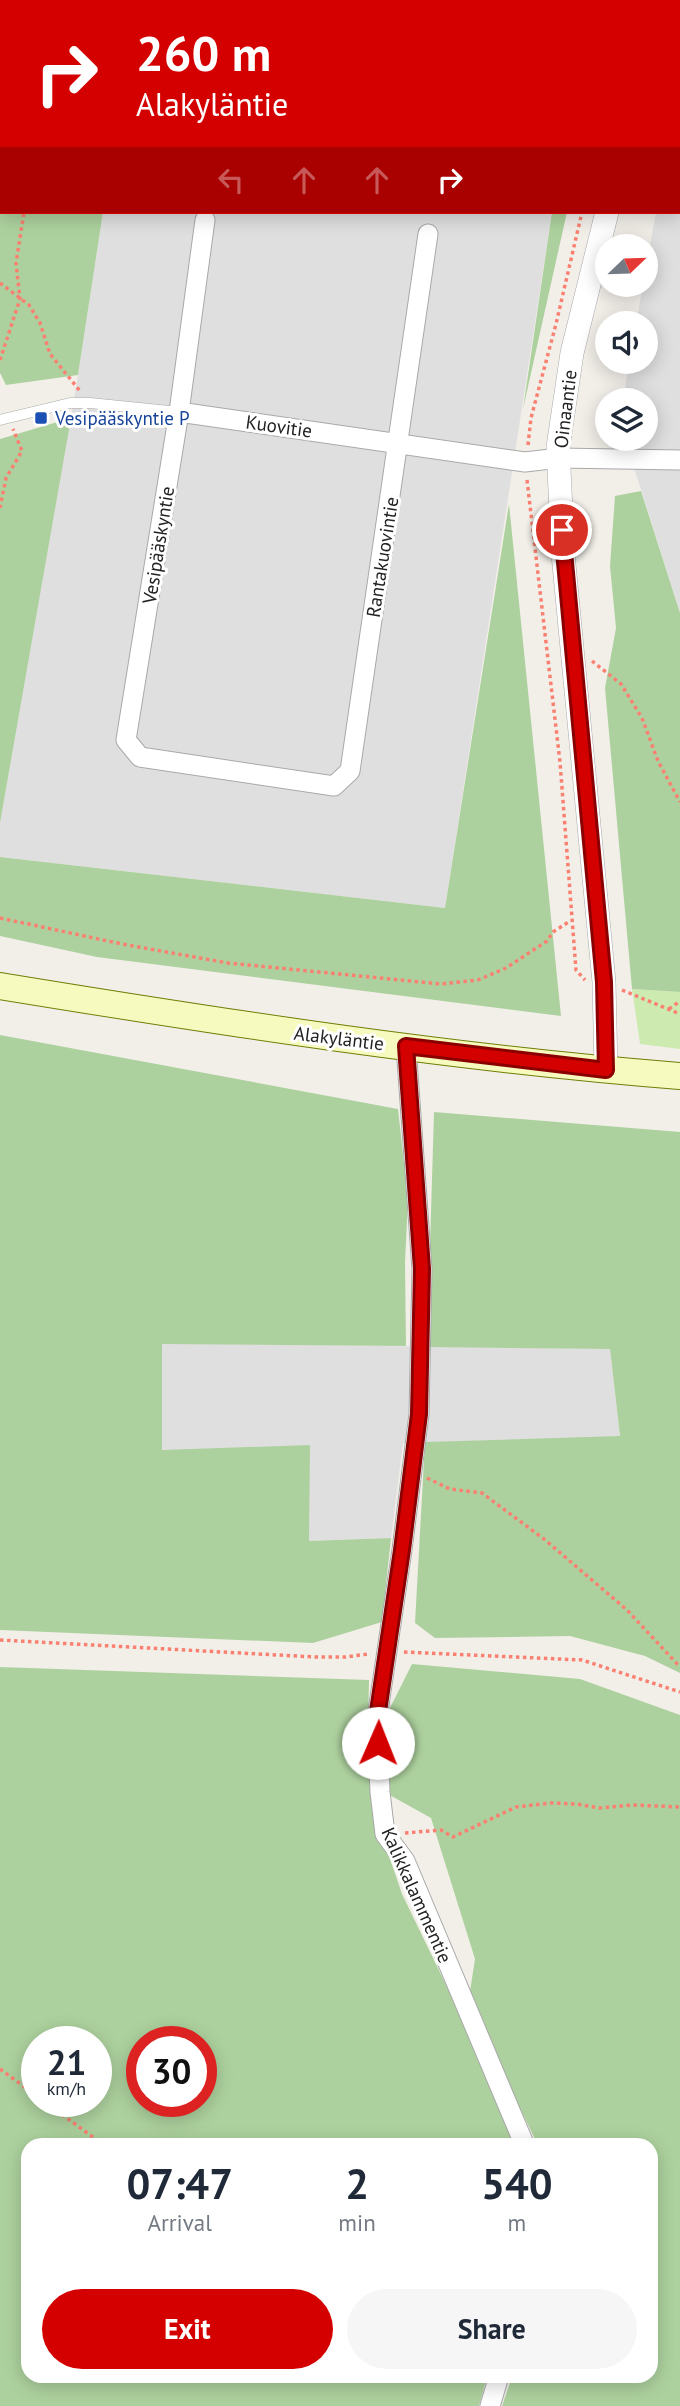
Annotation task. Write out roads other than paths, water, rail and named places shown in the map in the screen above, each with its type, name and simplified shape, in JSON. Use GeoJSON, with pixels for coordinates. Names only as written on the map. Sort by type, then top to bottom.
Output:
{"type":"FeatureCollection","features":[{"type":"Feature","properties":{"kind":"main road","name":"Alakyläntie"},"geometry":{"type":"LineString","coordinates":[[0,986],[234,1024],[606,1070],[680,1076]]}},
{"type":"Feature","properties":{"kind":"street","name":"Oinaantie"},"geometry":{"type":"LineString","coordinates":[[606,1070],[604,982],[572,648],[558,447],[572,353],[607,214]]}},
{"type":"Feature","properties":{"kind":"street","name":"Vesipääskyntie"},"geometry":{"type":"LineString","coordinates":[[205,220],[179,412],[126,740],[140,757],[247,774]]}},
{"type":"Feature","properties":{"kind":"street","name":"Rantakuovintie"},"geometry":{"type":"LineString","coordinates":[[247,774],[334,786],[350,771],[428,234]]}},
{"type":"Feature","properties":{"kind":"street","name":"Kuovitie"},"geometry":{"type":"LineString","coordinates":[[179,412],[525,462],[559,458],[680,460]]}},
{"type":"Feature","properties":{"kind":"street","name":"Kalikkalammentie"},"geometry":{"type":"LineString","coordinates":[[406,1046],[422,1269],[419,1414],[377,1718],[380,1792],[385,1834],[405,1861],[522,2138]]}},
{"type":"Feature","properties":{"kind":"street"},"geometry":{"type":"LineString","coordinates":[[490,2406],[497,2383]]}},
{"type":"Feature","properties":{"kind":"lane","name":"Kuovitie"},"geometry":{"type":"LineString","coordinates":[[4,419],[70,403],[179,412]]}},
{"type":"Feature","properties":{"kind":"place","name":"Vesipääskyntie P"},"geometry":{"type":"Point","coordinates":[41,418]}}]}
